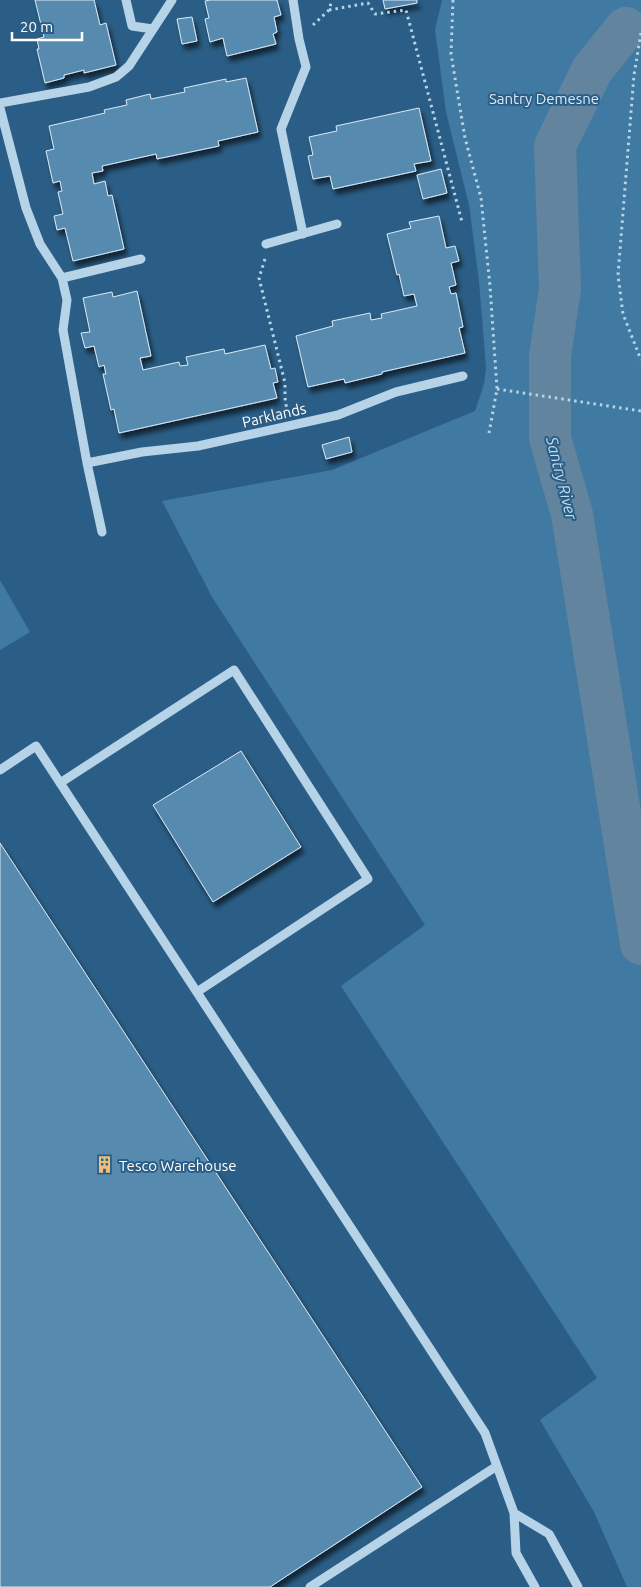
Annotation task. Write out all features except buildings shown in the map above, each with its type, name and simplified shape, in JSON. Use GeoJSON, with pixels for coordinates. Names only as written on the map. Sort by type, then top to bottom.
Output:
{"type":"FeatureCollection","features":[{"type":"Feature","properties":{"kind":"street"},"geometry":{"type":"LineString","coordinates":[[126,0],[132,26],[153,30]]}},
{"type":"Feature","properties":{"kind":"street"},"geometry":{"type":"LineString","coordinates":[[0,103],[89,88],[116,77],[129,66],[172,0]]}},
{"type":"Feature","properties":{"kind":"street"},"geometry":{"type":"LineString","coordinates":[[293,0],[299,39],[306,67],[281,129],[303,234]]}},
{"type":"Feature","properties":{"kind":"street"},"geometry":{"type":"LineString","coordinates":[[0,108],[26,208],[40,244],[62,278],[67,300],[63,330],[87,463],[102,532]]}},
{"type":"Feature","properties":{"kind":"street"},"geometry":{"type":"LineString","coordinates":[[266,244],[337,224]]}},
{"type":"Feature","properties":{"kind":"street"},"geometry":{"type":"LineString","coordinates":[[62,278],[141,258]]}},
{"type":"Feature","properties":{"kind":"street","name":"Parklands"},"geometry":{"type":"LineString","coordinates":[[87,463],[142,452],[198,446],[338,415],[396,392],[463,376]]}},
{"type":"Feature","properties":{"kind":"street"},"geometry":{"type":"LineString","coordinates":[[60,782],[234,670],[368,879],[197,992]]}},
{"type":"Feature","properties":{"kind":"street"},"geometry":{"type":"LineString","coordinates":[[0,770],[36,746],[60,782],[485,1433],[514,1513],[516,1553],[534,1587]]}},
{"type":"Feature","properties":{"kind":"street"},"geometry":{"type":"LineString","coordinates":[[310,1587],[497,1466]]}},
{"type":"Feature","properties":{"kind":"street"},"geometry":{"type":"LineString","coordinates":[[514,1513],[549,1534],[578,1587]]}},
{"type":"Feature","properties":{"kind":"path"},"geometry":{"type":"LineString","coordinates":[[299,39],[329,10],[332,0]]}},
{"type":"Feature","properties":{"kind":"path"},"geometry":{"type":"LineString","coordinates":[[453,0],[451,54],[465,138],[481,198],[490,286],[497,389],[490,433]]}},
{"type":"Feature","properties":{"kind":"path"},"geometry":{"type":"LineString","coordinates":[[329,10],[368,3],[375,14],[406,10],[462,222]]}},
{"type":"Feature","properties":{"kind":"path"},"geometry":{"type":"LineString","coordinates":[[641,33],[634,75],[618,274],[623,314],[641,360]]}},
{"type":"Feature","properties":{"kind":"path"},"geometry":{"type":"LineString","coordinates":[[266,244],[268,250],[259,278],[285,383],[289,426]]}},
{"type":"Feature","properties":{"kind":"path"},"geometry":{"type":"LineString","coordinates":[[497,389],[641,411]]}},
{"type":"Feature","properties":{"kind":"green space","name":"Santry Demesne"},"geometry":{"type":"Polygon","coordinates":[[[442,0],[641,0],[641,1587],[627,1587],[594,1512],[540,1420],[597,1378],[341,986],[425,925],[212,597],[162,501],[332,470],[475,411],[484,384],[486,368],[479,281],[469,205],[446,112],[435,30],[442,0]]]}},
{"type":"Feature","properties":{"kind":"green space"},"geometry":{"type":"Polygon","coordinates":[[[0,580],[30,632],[0,650],[0,580]]]}},
{"type":"Feature","properties":{"kind":"waterway","name":"Santry River"},"geometry":{"type":"LineString","coordinates":[[626,28],[592,70],[555,146],[560,289],[550,356],[550,438],[572,514],[641,944]]}},
{"type":"Feature","properties":{"kind":"place","name":"Tesco Warehouse"},"geometry":{"type":"Point","coordinates":[105,1165]}}]}
